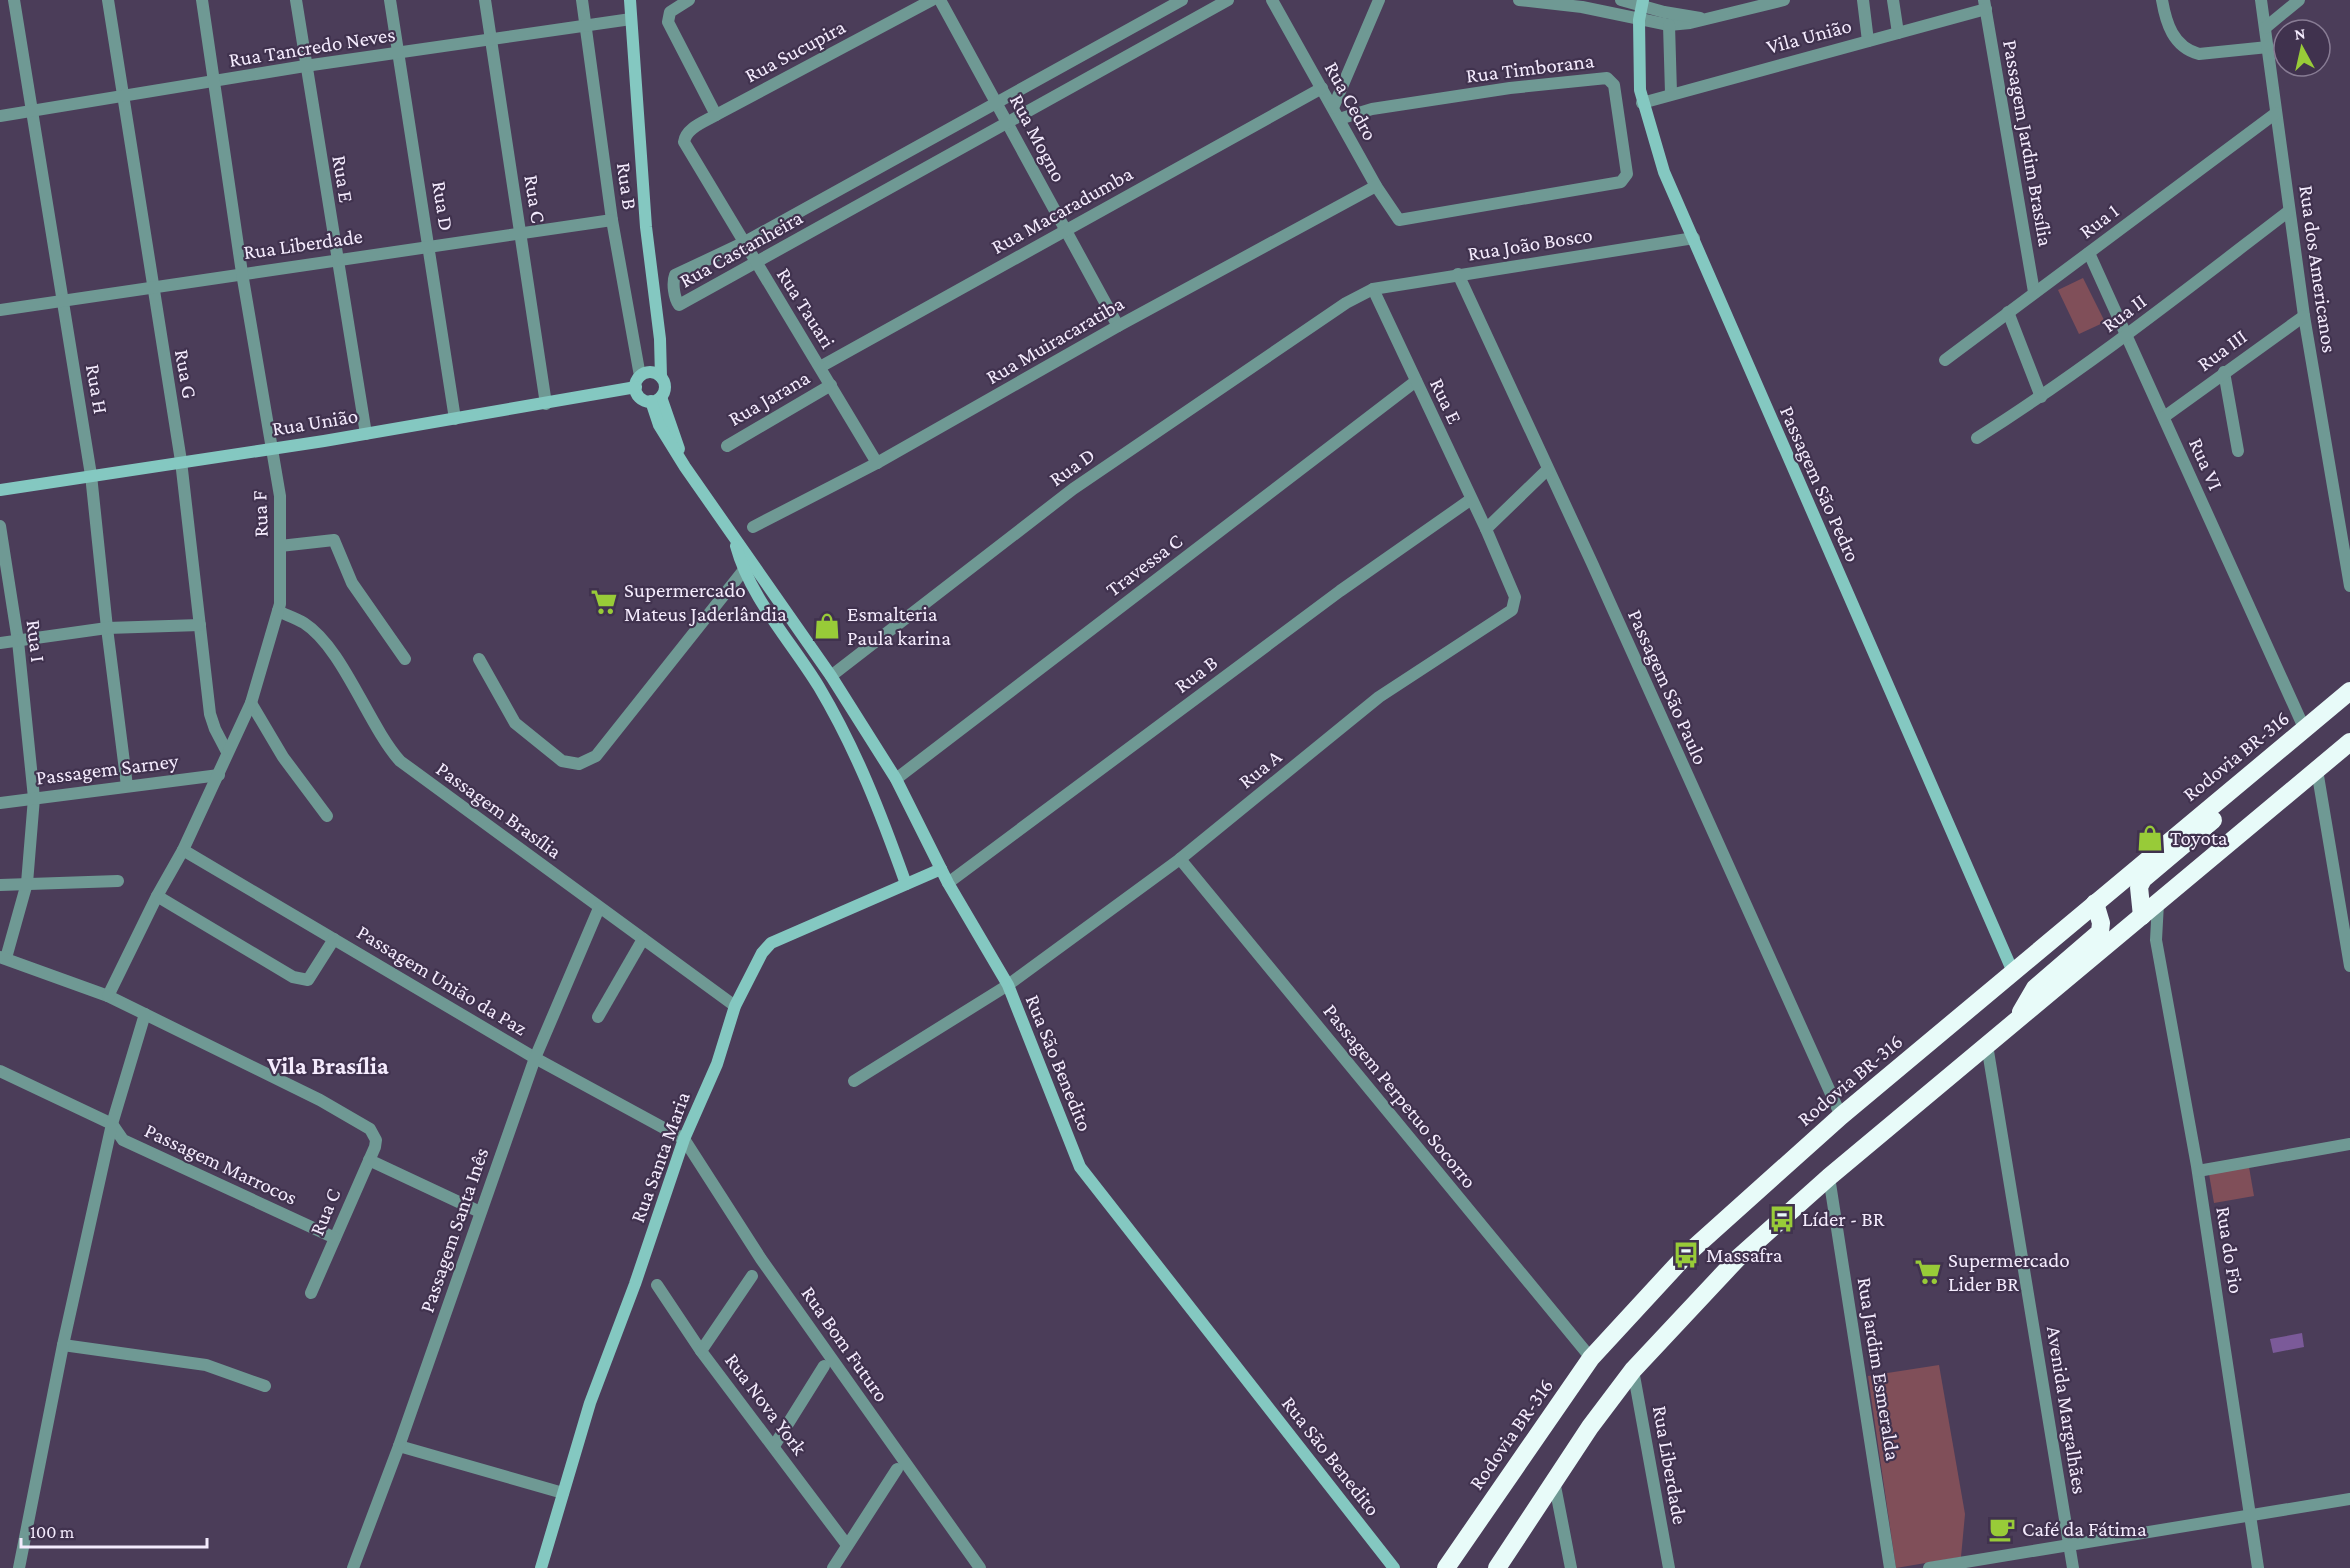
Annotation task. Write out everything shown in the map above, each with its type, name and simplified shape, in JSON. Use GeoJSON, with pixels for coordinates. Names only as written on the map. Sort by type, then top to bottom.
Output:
{"type":"FeatureCollection","features":[{"type":"Feature","properties":{"kind":"highway","name":"Rodovia BR-316"},"geometry":{"type":"LineString","coordinates":[[1446,1568],[1591,1358],[1686,1255],[1841,1116],[2350,691]]}},
{"type":"Feature","properties":{"kind":"highway"},"geometry":{"type":"LineString","coordinates":[[1497,1568],[1590,1427],[1633,1370],[1737,1259],[1829,1177],[2350,742]]}},
{"type":"Feature","properties":{"kind":"highway"},"geometry":{"type":"LineString","coordinates":[[2142,916],[2139,887],[2143,879],[2246,793],[2272,757]]}},
{"type":"Feature","properties":{"kind":"highway"},"geometry":{"type":"LineString","coordinates":[[2014,1024],[2035,988],[2100,932],[2101,922],[2095,903]]}},
{"type":"Feature","properties":{"kind":"street","name":"Rua H"},"geometry":{"type":"LineString","coordinates":[[14,0],[92,475],[106,628],[127,786]]}},
{"type":"Feature","properties":{"kind":"street","name":"Rua G"},"geometry":{"type":"LineString","coordinates":[[108,0],[181,461],[210,714],[227,752]]}},
{"type":"Feature","properties":{"kind":"street","name":"Rua F"},"geometry":{"type":"LineString","coordinates":[[108,996],[157,896],[183,850],[251,703],[278,611],[280,495],[274,448],[243,273],[202,0]]}},
{"type":"Feature","properties":{"kind":"street","name":"Rua E"},"geometry":{"type":"LineString","coordinates":[[296,0],[366,434]]}},
{"type":"Feature","properties":{"kind":"street","name":"Rua D"},"geometry":{"type":"LineString","coordinates":[[390,0],[430,246],[455,419]]}},
{"type":"Feature","properties":{"kind":"street","name":"Rua C"},"geometry":{"type":"LineString","coordinates":[[485,0],[546,404]]}},
{"type":"Feature","properties":{"kind":"street","name":"Rua B"},"geometry":{"type":"LineString","coordinates":[[582,0],[612,220],[638,382]]}},
{"type":"Feature","properties":{"kind":"street"},"geometry":{"type":"LineString","coordinates":[[630,0],[646,227],[660,339],[661,377],[665,389],[656,399],[639,396],[638,382],[653,373],[661,377]]}},
{"type":"Feature","properties":{"kind":"street"},"geometry":{"type":"LineString","coordinates":[[689,0],[670,12],[668,22],[716,115]]}},
{"type":"Feature","properties":{"kind":"street","name":"Rua Sucupira"},"geometry":{"type":"LineString","coordinates":[[684,142],[688,131],[932,0]]}},
{"type":"Feature","properties":{"kind":"street","name":"Rua Mogno"},"geometry":{"type":"LineString","coordinates":[[940,0],[1118,326]]}},
{"type":"Feature","properties":{"kind":"street","name":"Rua Castanheira"},"geometry":{"type":"LineString","coordinates":[[1182,0],[743,243],[675,275],[673,281],[677,302],[679,305],[756,263],[1228,0]]}},
{"type":"Feature","properties":{"kind":"street","name":"Rua Cedro"},"geometry":{"type":"LineString","coordinates":[[1272,0],[1376,186],[1399,220]]}},
{"type":"Feature","properties":{"kind":"street"},"geometry":{"type":"LineString","coordinates":[[1336,113],[1379,0]]}},
{"type":"Feature","properties":{"kind":"street"},"geometry":{"type":"LineString","coordinates":[[1519,0],[1583,3],[1639,20],[1669,25],[1690,23],[1784,0]]}},
{"type":"Feature","properties":{"kind":"street"},"geometry":{"type":"LineString","coordinates":[[1621,0],[1704,18]]}},
{"type":"Feature","properties":{"kind":"street"},"geometry":{"type":"LineString","coordinates":[[1863,0],[1868,41]]}},
{"type":"Feature","properties":{"kind":"street"},"geometry":{"type":"LineString","coordinates":[[1893,0],[1898,33]]}},
{"type":"Feature","properties":{"kind":"street"},"geometry":{"type":"LineString","coordinates":[[2162,0],[2166,21],[2173,35],[2190,52],[2199,54],[2268,47]]}},
{"type":"Feature","properties":{"kind":"street","name":"Rua dos Americanos"},"geometry":{"type":"LineString","coordinates":[[2261,0],[2304,316],[2350,586]]}},
{"type":"Feature","properties":{"kind":"street"},"geometry":{"type":"LineString","coordinates":[[2265,28],[2299,0]]}},
{"type":"Feature","properties":{"kind":"street","name":"Passagem São Pedro"},"geometry":{"type":"LineString","coordinates":[[1642,3],[1639,20],[1642,103],[1664,172],[1774,429],[2013,972]]}},
{"type":"Feature","properties":{"kind":"street","name":"Vila União"},"geometry":{"type":"LineString","coordinates":[[1642,103],[1671,93],[1898,33],[1985,5]]}},
{"type":"Feature","properties":{"kind":"street","name":"Passagem Jardim Brasília"},"geometry":{"type":"LineString","coordinates":[[1985,5],[2034,292]]}},
{"type":"Feature","properties":{"kind":"street","name":"Rua Tancredo Neves"},"geometry":{"type":"LineString","coordinates":[[0,116],[305,66],[492,41],[631,19]]}},
{"type":"Feature","properties":{"kind":"street"},"geometry":{"type":"LineString","coordinates":[[1669,25],[1671,93]]}},
{"type":"Feature","properties":{"kind":"street","name":"Rua Timborana"},"geometry":{"type":"LineString","coordinates":[[1336,113],[1372,110],[1510,88],[1599,78],[1611,80],[1628,167],[1627,174],[1621,182],[1399,220]]}},
{"type":"Feature","properties":{"kind":"street","name":"Rua Macaradumba"},"geometry":{"type":"LineString","coordinates":[[820,367],[1322,88]]}},
{"type":"Feature","properties":{"kind":"street","name":"Rua 1"},"geometry":{"type":"LineString","coordinates":[[1945,360],[2276,113]]}},
{"type":"Feature","properties":{"kind":"street","name":"Rua Tauari"},"geometry":{"type":"LineString","coordinates":[[684,142],[877,463]]}},
{"type":"Feature","properties":{"kind":"street","name":"Rua Muiracaratiba"},"geometry":{"type":"LineString","coordinates":[[753,528],[877,463],[1118,326],[1376,186]]}},
{"type":"Feature","properties":{"kind":"street","name":"Rua II"},"geometry":{"type":"LineString","coordinates":[[1977,438],[2041,397],[2128,335],[2289,211]]}},
{"type":"Feature","properties":{"kind":"street","name":"Rua Liberdade"},"geometry":{"type":"LineString","coordinates":[[0,310],[62,299],[612,220]]}},
{"type":"Feature","properties":{"kind":"street","name":"Rua João Bosco"},"geometry":{"type":"LineString","coordinates":[[1346,303],[1373,289],[1694,238]]}},
{"type":"Feature","properties":{"kind":"street","name":"Rua VI"},"geometry":{"type":"LineString","coordinates":[[2089,253],[2305,730]]}},
{"type":"Feature","properties":{"kind":"street","name":"Passagem São Paulo"},"geometry":{"type":"LineString","coordinates":[[1458,274],[1592,563],[1841,1116]]}},
{"type":"Feature","properties":{"kind":"street","name":"Rua E"},"geometry":{"type":"LineString","coordinates":[[1373,289],[1470,500],[1486,529],[1506,577]]}},
{"type":"Feature","properties":{"kind":"street","name":"Rua D"},"geometry":{"type":"LineString","coordinates":[[831,676],[1073,489],[1346,303]]}},
{"type":"Feature","properties":{"kind":"street"},"geometry":{"type":"LineString","coordinates":[[2008,312],[2041,397]]}},
{"type":"Feature","properties":{"kind":"street","name":"Rua III"},"geometry":{"type":"LineString","coordinates":[[2164,417],[2304,316]]}},
{"type":"Feature","properties":{"kind":"street"},"geometry":{"type":"LineString","coordinates":[[2224,372],[2238,451]]}},
{"type":"Feature","properties":{"kind":"street","name":"Travessa C"},"geometry":{"type":"LineString","coordinates":[[896,779],[1416,381]]}},
{"type":"Feature","properties":{"kind":"street","name":"Rua União"},"geometry":{"type":"LineString","coordinates":[[0,490],[546,404],[638,382]]}},
{"type":"Feature","properties":{"kind":"street","name":"Rua Jarana"},"geometry":{"type":"LineString","coordinates":[[727,446],[831,385]]}},
{"type":"Feature","properties":{"kind":"street","name":"Rua São Benedito"},"geometry":{"type":"LineString","coordinates":[[656,399],[659,425],[685,467],[735,542],[754,563],[831,676],[896,779],[948,883],[1008,985],[1065,1133],[1090,1182],[1394,1568]]}},
{"type":"Feature","properties":{"kind":"street"},"geometry":{"type":"LineString","coordinates":[[1486,529],[1547,470]]}},
{"type":"Feature","properties":{"kind":"street","name":"Rua B"},"geometry":{"type":"LineString","coordinates":[[948,883],[1340,591],[1470,500]]}},
{"type":"Feature","properties":{"kind":"street","name":"Rua I"},"geometry":{"type":"LineString","coordinates":[[0,526],[18,641],[34,798],[27,884],[3,957]]}},
{"type":"Feature","properties":{"kind":"street"},"geometry":{"type":"LineString","coordinates":[[280,546],[334,540],[352,583],[405,659]]}},
{"type":"Feature","properties":{"kind":"street","name":"Rua São Benedito"},"geometry":{"type":"LineString","coordinates":[[735,542],[743,571],[818,687],[860,762],[906,884]]}},
{"type":"Feature","properties":{"kind":"street"},"geometry":{"type":"LineString","coordinates":[[479,659],[515,723],[562,761],[579,764],[596,756],[743,571]]}},
{"type":"Feature","properties":{"kind":"street","name":"Rua A"},"geometry":{"type":"LineString","coordinates":[[854,1081],[1008,985],[1180,859],[1379,698],[1512,610],[1515,597],[1506,577]]}},
{"type":"Feature","properties":{"kind":"street","name":"Passagem Brasília"},"geometry":{"type":"LineString","coordinates":[[278,611],[305,623],[329,650],[386,745],[400,761],[735,1006]]}},
{"type":"Feature","properties":{"kind":"street"},"geometry":{"type":"LineString","coordinates":[[0,644],[106,628],[200,624]]}},
{"type":"Feature","properties":{"kind":"street"},"geometry":{"type":"LineString","coordinates":[[251,703],[283,757],[327,816]]}},
{"type":"Feature","properties":{"kind":"street"},"geometry":{"type":"LineString","coordinates":[[2317,770],[2350,966]]}},
{"type":"Feature","properties":{"kind":"street","name":"Passagem Sarney"},"geometry":{"type":"LineString","coordinates":[[0,803],[219,775]]}},
{"type":"Feature","properties":{"kind":"street","name":"Passagem União da Paz"},"geometry":{"type":"LineString","coordinates":[[183,850],[535,1058],[684,1139]]}},
{"type":"Feature","properties":{"kind":"street","name":"Passagem Perpetuo Socorro"},"geometry":{"type":"LineString","coordinates":[[1180,859],[1591,1358]]}},
{"type":"Feature","properties":{"kind":"street","name":"Rua Santa Maria"},"geometry":{"type":"LineString","coordinates":[[541,1568],[590,1403],[635,1284],[684,1139],[717,1064],[735,1006],[762,953],[771,943],[941,868]]}},
{"type":"Feature","properties":{"kind":"street"},"geometry":{"type":"LineString","coordinates":[[0,885],[118,881]]}},
{"type":"Feature","properties":{"kind":"street"},"geometry":{"type":"LineString","coordinates":[[157,896],[293,977],[308,980],[334,939]]}},
{"type":"Feature","properties":{"kind":"street","name":"Rua do Fio"},"geometry":{"type":"LineString","coordinates":[[2158,903],[2156,940],[2198,1171],[2258,1568]]}},
{"type":"Feature","properties":{"kind":"street","name":"Passagem Santa Inês"},"geometry":{"type":"LineString","coordinates":[[353,1568],[399,1446],[535,1058],[599,908]]}},
{"type":"Feature","properties":{"kind":"street","name":"Rua do Fio"},"geometry":{"type":"LineString","coordinates":[[2142,916],[2156,940]]}},
{"type":"Feature","properties":{"kind":"street"},"geometry":{"type":"LineString","coordinates":[[598,1017],[643,939]]}},
{"type":"Feature","properties":{"kind":"street"},"geometry":{"type":"LineString","coordinates":[[3,957],[108,996],[145,1014],[112,1124],[63,1345],[19,1568]]}},
{"type":"Feature","properties":{"kind":"street","name":"Rua C"},"geometry":{"type":"LineString","coordinates":[[145,1014],[320,1100],[370,1129],[376,1140],[375,1147],[311,1293]]}},
{"type":"Feature","properties":{"kind":"street","name":"Avenida Margalhães"},"geometry":{"type":"LineString","coordinates":[[1988,1046],[2073,1568]]}},
{"type":"Feature","properties":{"kind":"street","name":"Passagem Marrocos"},"geometry":{"type":"LineString","coordinates":[[0,1071],[112,1124],[123,1140],[334,1238]]}},
{"type":"Feature","properties":{"kind":"street","name":"Rua Bom Futuro"},"geometry":{"type":"LineString","coordinates":[[684,1139],[761,1259],[980,1568]]}},
{"type":"Feature","properties":{"kind":"street"},"geometry":{"type":"LineString","coordinates":[[2198,1171],[2350,1144]]}},
{"type":"Feature","properties":{"kind":"street"},"geometry":{"type":"LineString","coordinates":[[369,1160],[480,1212]]}},
{"type":"Feature","properties":{"kind":"street","name":"Rua Jardim Esmeralda"},"geometry":{"type":"LineString","coordinates":[[1829,1177],[1890,1568]]}},
{"type":"Feature","properties":{"kind":"street"},"geometry":{"type":"LineString","coordinates":[[701,1351],[752,1276]]}},
{"type":"Feature","properties":{"kind":"street","name":"Rua Nova York"},"geometry":{"type":"LineString","coordinates":[[657,1284],[701,1351],[847,1545]]}},
{"type":"Feature","properties":{"kind":"street"},"geometry":{"type":"LineString","coordinates":[[63,1345],[206,1365],[266,1386]]}},
{"type":"Feature","properties":{"kind":"street"},"geometry":{"type":"LineString","coordinates":[[774,1446],[824,1366]]}},
{"type":"Feature","properties":{"kind":"street","name":"Rua Liberdade"},"geometry":{"type":"LineString","coordinates":[[1633,1370],[1669,1568]]}},
{"type":"Feature","properties":{"kind":"street"},"geometry":{"type":"LineString","coordinates":[[399,1446],[563,1492]]}},
{"type":"Feature","properties":{"kind":"street"},"geometry":{"type":"LineString","coordinates":[[832,1568],[897,1469]]}},
{"type":"Feature","properties":{"kind":"street"},"geometry":{"type":"LineString","coordinates":[[1554,1481],[1571,1568]]}},
{"type":"Feature","properties":{"kind":"street"},"geometry":{"type":"LineString","coordinates":[[1929,1568],[2350,1499]]}},
{"type":"Feature","properties":{"kind":"shaded area"},"geometry":{"type":"Polygon","coordinates":[[[2083,278],[2105,322],[2079,334],[2058,290],[2083,278]]]}},
{"type":"Feature","properties":{"kind":"shaded area"},"geometry":{"type":"Polygon","coordinates":[[[2249,1167],[2254,1196],[2214,1203],[2209,1174],[2249,1167]]]}},
{"type":"Feature","properties":{"kind":"shaded area"},"geometry":{"type":"Polygon","coordinates":[[[2302,1333],[2304,1347],[2273,1353],[2270,1339],[2302,1333]]]}},
{"type":"Feature","properties":{"kind":"shaded area"},"geometry":{"type":"Polygon","coordinates":[[[1939,1365],[1965,1514],[1961,1557],[1896,1568],[1868,1376],[1939,1365]]]}},
{"type":"Feature","properties":{"kind":"place","name":"Supermercado Mateus Jaderlândia"},"geometry":{"type":"Point","coordinates":[604,602]}},
{"type":"Feature","properties":{"kind":"place","name":"Esmalteria Paula karina"},"geometry":{"type":"Point","coordinates":[827,626]}},
{"type":"Feature","properties":{"kind":"place","name":"Toyota"},"geometry":{"type":"Point","coordinates":[2150,838]}},
{"type":"Feature","properties":{"kind":"place","name":"Líder - BR"},"geometry":{"type":"Point","coordinates":[1782,1219]}},
{"type":"Feature","properties":{"kind":"place","name":"Massafra"},"geometry":{"type":"Point","coordinates":[1686,1255]}},
{"type":"Feature","properties":{"kind":"place","name":"Supermercado Lider BR"},"geometry":{"type":"Point","coordinates":[1928,1272]}},
{"type":"Feature","properties":{"kind":"place","name":"Café da Fátima"},"geometry":{"type":"Point","coordinates":[2002,1529]}},
{"type":"Feature","properties":{"kind":"district","name":"Vila Brasília"},"geometry":{"type":"Point","coordinates":[328,1066]}}]}
